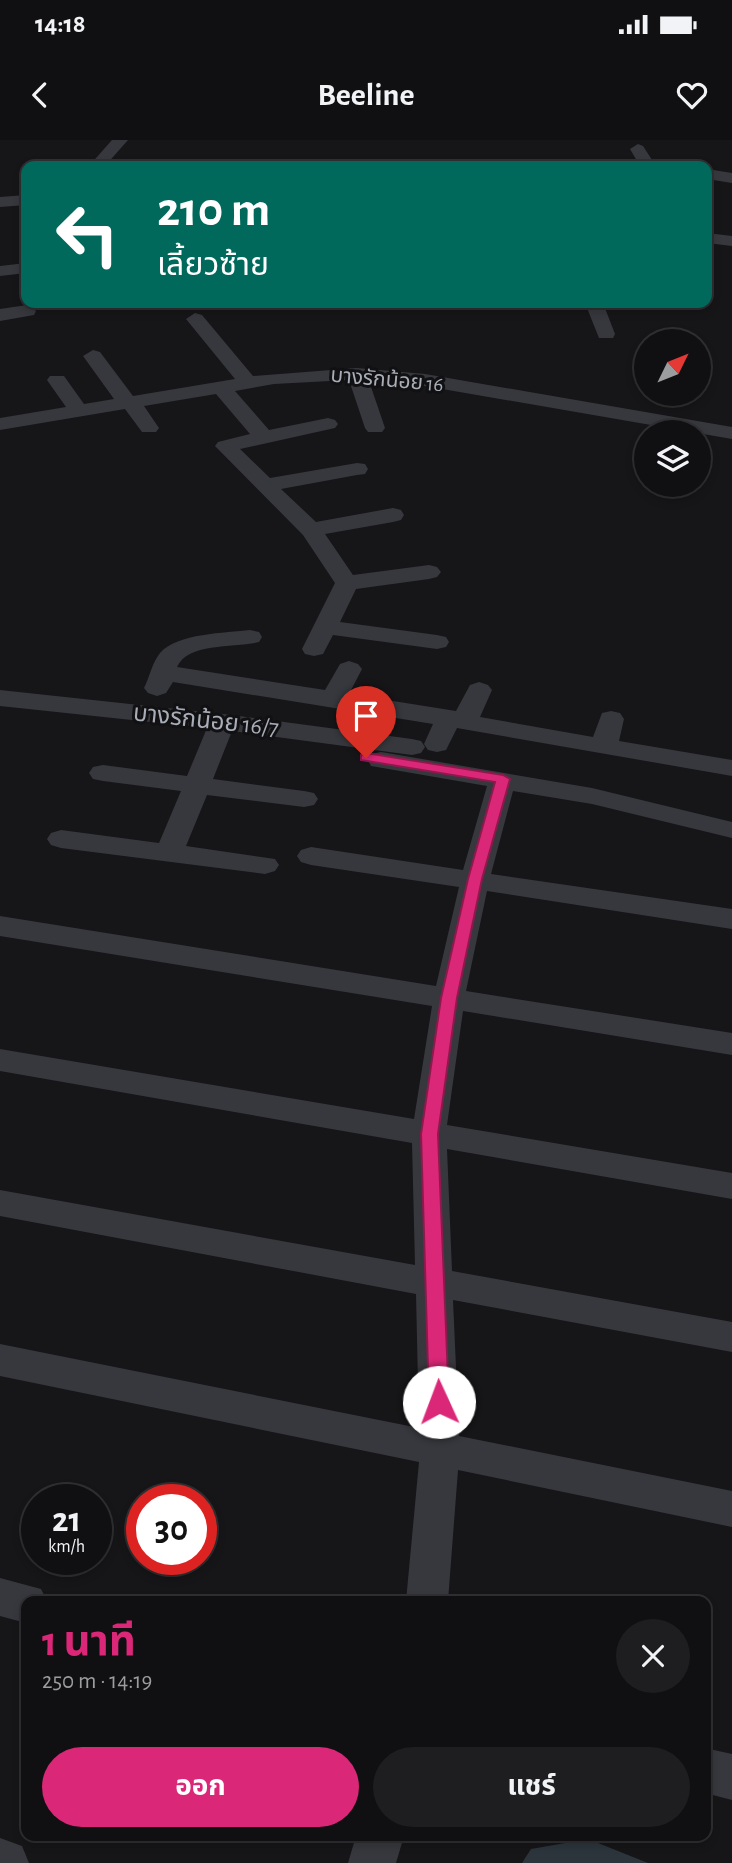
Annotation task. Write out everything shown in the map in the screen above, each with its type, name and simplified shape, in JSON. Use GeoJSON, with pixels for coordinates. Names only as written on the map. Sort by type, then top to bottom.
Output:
{"type":"FeatureCollection","features":[{"type":"Feature","properties":{"kind":"street"},"geometry":{"type":"LineString","coordinates":[[101,161],[120,140]]}},
{"type":"Feature","properties":{"kind":"street"},"geometry":{"type":"LineString","coordinates":[[638,149],[645,161]]}},
{"type":"Feature","properties":{"kind":"street"},"geometry":{"type":"LineString","coordinates":[[712,175],[732,177]]}},
{"type":"Feature","properties":{"kind":"street"},"geometry":{"type":"LineString","coordinates":[[0,202],[21,200]]}},
{"type":"Feature","properties":{"kind":"street"},"geometry":{"type":"LineString","coordinates":[[712,239],[732,241]]}},
{"type":"Feature","properties":{"kind":"street"},"geometry":{"type":"LineString","coordinates":[[0,271],[21,269]]}},
{"type":"Feature","properties":{"kind":"street"},"geometry":{"type":"LineString","coordinates":[[596,308],[606,334]]}},
{"type":"Feature","properties":{"kind":"street"},"geometry":{"type":"LineString","coordinates":[[0,314],[27,311]]}},
{"type":"Feature","properties":{"kind":"street"},"geometry":{"type":"LineString","coordinates":[[195,319],[248,383]]}},
{"type":"Feature","properties":{"kind":"street"},"geometry":{"type":"LineString","coordinates":[[93,356],[149,428]]}},
{"type":"Feature","properties":{"kind":"street"},"geometry":{"type":"LineString","coordinates":[[357,374],[375,428]]}},
{"type":"Feature","properties":{"kind":"street","name":"บางรักน้อย 16"},"geometry":{"type":"LineString","coordinates":[[0,424],[248,383],[314,375],[357,374],[425,380],[634,420]]}},
{"type":"Feature","properties":{"kind":"street"},"geometry":{"type":"LineString","coordinates":[[57,380],[78,409]]}},
{"type":"Feature","properties":{"kind":"street"},"geometry":{"type":"LineString","coordinates":[[220,387],[264,438]]}},
{"type":"Feature","properties":{"kind":"street"},"geometry":{"type":"LineString","coordinates":[[628,391],[639,420]]}},
{"type":"Feature","properties":{"kind":"street"},"geometry":{"type":"LineString","coordinates":[[328,424],[225,446],[311,530],[347,583]]}},
{"type":"Feature","properties":{"kind":"street","name":"บางรักน้อย 16"},"geometry":{"type":"LineString","coordinates":[[711,430],[732,433]]}},
{"type":"Feature","properties":{"kind":"street"},"geometry":{"type":"LineString","coordinates":[[265,485],[357,469]]}},
{"type":"Feature","properties":{"kind":"street"},"geometry":{"type":"LineString","coordinates":[[311,530],[393,514]]}},
{"type":"Feature","properties":{"kind":"street"},"geometry":{"type":"LineString","coordinates":[[347,583],[429,572]]}},
{"type":"Feature","properties":{"kind":"street"},"geometry":{"type":"LineString","coordinates":[[347,583],[320,638],[437,642]]}},
{"type":"Feature","properties":{"kind":"street"},"geometry":{"type":"LineString","coordinates":[[144,714],[170,657],[199,644],[250,637]]}},
{"type":"Feature","properties":{"kind":"street"},"geometry":{"type":"LineString","coordinates":[[308,722],[349,669]]}},
{"type":"Feature","properties":{"kind":"street"},"geometry":{"type":"LineString","coordinates":[[165,673],[326,697],[732,768]]}},
{"type":"Feature","properties":{"kind":"street"},"geometry":{"type":"LineString","coordinates":[[457,719],[479,690]]}},
{"type":"Feature","properties":{"kind":"street","name":"บางรักน้อย 16/7"},"geometry":{"type":"LineString","coordinates":[[0,698],[425,745],[457,719]]}},
{"type":"Feature","properties":{"kind":"street"},"geometry":{"type":"LineString","coordinates":[[579,781],[611,719]]}},
{"type":"Feature","properties":{"kind":"street"},"geometry":{"type":"LineString","coordinates":[[169,853],[199,786],[223,722]]}},
{"type":"Feature","properties":{"kind":"street"},"geometry":{"type":"LineString","coordinates":[[338,753],[592,796],[731,813]]}},
{"type":"Feature","properties":{"kind":"street"},"geometry":{"type":"LineString","coordinates":[[103,773],[304,799]]}},
{"type":"Feature","properties":{"kind":"street"},"geometry":{"type":"LineString","coordinates":[[427,1596],[440,1450],[429,1134],[449,998],[475,879],[503,779]]}},
{"type":"Feature","properties":{"kind":"street"},"geometry":{"type":"LineString","coordinates":[[61,839],[265,865]]}},
{"type":"Feature","properties":{"kind":"street"},"geometry":{"type":"LineString","coordinates":[[311,856],[732,919]]}},
{"type":"Feature","properties":{"kind":"street"},"geometry":{"type":"LineString","coordinates":[[0,926],[732,1044]]}},
{"type":"Feature","properties":{"kind":"street"},"geometry":{"type":"LineString","coordinates":[[0,1060],[732,1186]]}},
{"type":"Feature","properties":{"kind":"street"},"geometry":{"type":"LineString","coordinates":[[0,1203],[732,1337]]}},
{"type":"Feature","properties":{"kind":"street"},"geometry":{"type":"LineString","coordinates":[[0,1360],[732,1509]]}},
{"type":"Feature","properties":{"kind":"street"},"geometry":{"type":"LineString","coordinates":[[0,1597],[21,1602]]}},
{"type":"Feature","properties":{"kind":"street"},"geometry":{"type":"LineString","coordinates":[[711,1772],[732,1777]]}},
{"type":"Feature","properties":{"kind":"street"},"geometry":{"type":"LineString","coordinates":[[372,1863],[379,1841]]}},
{"type":"Feature","properties":{"kind":"shaded area"},"geometry":{"type":"Polygon","coordinates":[[[593,1841],[648,1863],[522,1863],[531,1849],[593,1841]]]}},
{"type":"Feature","properties":{"kind":"route"},"geometry":{"type":"LineString","coordinates":[[366,758],[503,779],[475,879],[449,998],[429,1134],[439,1402]]}}]}
